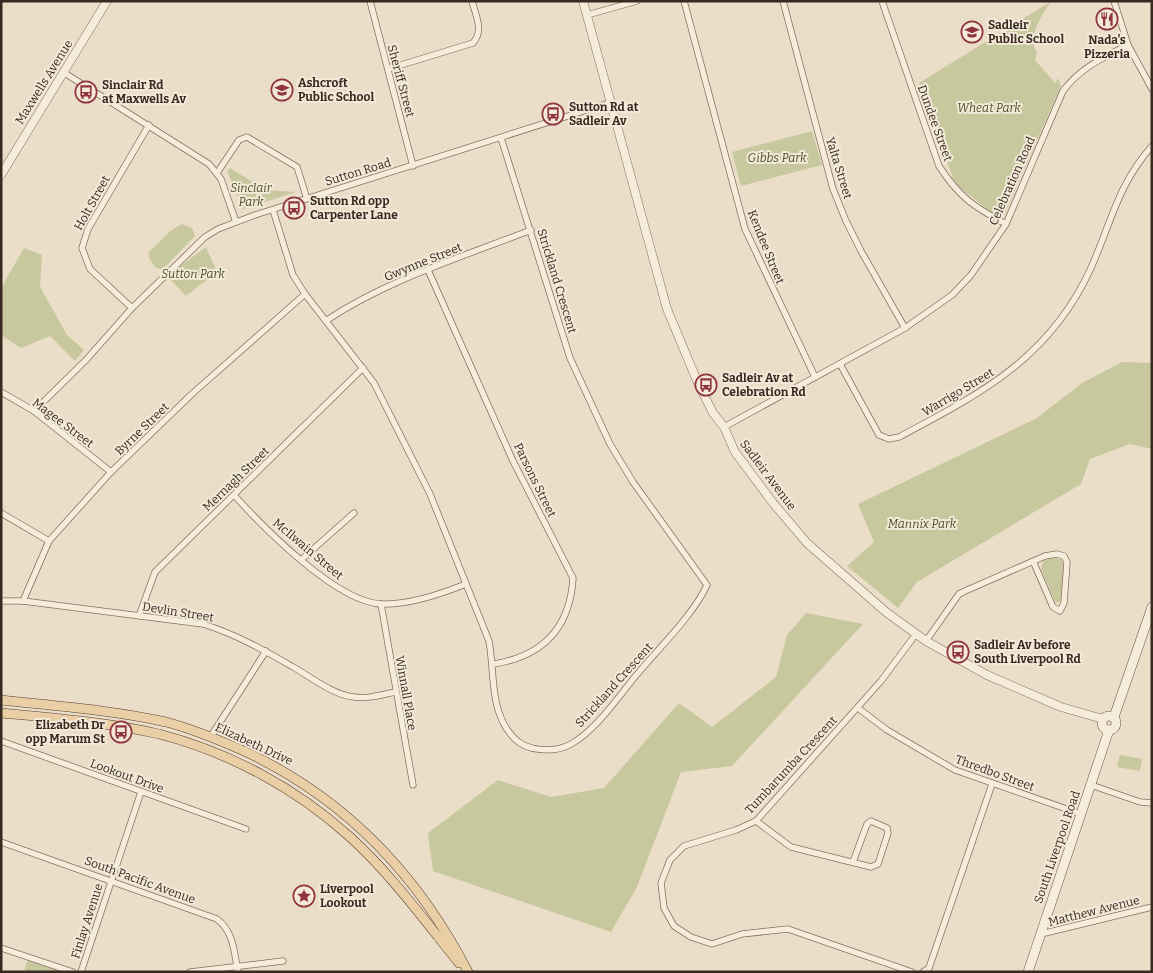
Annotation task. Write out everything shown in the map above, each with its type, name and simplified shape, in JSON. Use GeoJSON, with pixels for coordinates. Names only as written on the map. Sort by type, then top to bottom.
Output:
{"type":"FeatureCollection","features":[{"type":"Feature","properties":{"kind":"main road"},"geometry":{"type":"LineString","coordinates":[[1114,717],[1109,716],[1103,719],[1103,726],[1109,730],[1115,726],[1114,717],[1152,607]]}},
{"type":"Feature","properties":{"kind":"main road","name":"Elizabeth Drive"},"geometry":{"type":"LineString","coordinates":[[1,700],[125,714],[168,723],[211,736],[280,768],[340,808],[365,831],[411,881],[454,945],[467,972]]}},
{"type":"Feature","properties":{"kind":"main road","name":"Elizabeth Drive"},"geometry":{"type":"LineString","coordinates":[[1,713],[123,727],[159,734],[229,759],[271,780],[308,804],[350,837],[401,891],[467,972]]}},
{"type":"Feature","properties":{"kind":"main road","name":"South Liverpool Road"},"geometry":{"type":"LineString","coordinates":[[1028,972],[1109,730]]}},
{"type":"Feature","properties":{"kind":"street","name":"Maxwells Avenue"},"geometry":{"type":"LineString","coordinates":[[1,175],[107,1]]}},
{"type":"Feature","properties":{"kind":"street","name":"Sheriff Street"},"geometry":{"type":"LineString","coordinates":[[370,1],[413,166]]}},
{"type":"Feature","properties":{"kind":"street"},"geometry":{"type":"LineString","coordinates":[[388,69],[473,43],[480,34],[480,29],[472,1]]}},
{"type":"Feature","properties":{"kind":"street","name":"Sadleir Avenue"},"geometry":{"type":"LineString","coordinates":[[583,1],[609,103],[667,309],[698,383],[713,414],[724,427],[730,444],[807,543],[865,596],[916,634],[1008,686],[1061,707],[1103,719]]}},
{"type":"Feature","properties":{"kind":"street"},"geometry":{"type":"LineString","coordinates":[[587,15],[637,1]]}},
{"type":"Feature","properties":{"kind":"street","name":"Kendee Street"},"geometry":{"type":"LineString","coordinates":[[684,1],[745,229],[814,377]]}},
{"type":"Feature","properties":{"kind":"street","name":"Yalta Street"},"geometry":{"type":"LineString","coordinates":[[783,1],[833,189],[861,251],[905,328]]}},
{"type":"Feature","properties":{"kind":"street","name":"Dundee Street"},"geometry":{"type":"LineString","coordinates":[[882,1],[938,166],[950,184],[972,206],[1006,224]]}},
{"type":"Feature","properties":{"kind":"street"},"geometry":{"type":"LineString","coordinates":[[1114,1],[1128,45],[1151,85]]}},
{"type":"Feature","properties":{"kind":"street","name":"Celebration Road"},"geometry":{"type":"LineString","coordinates":[[724,427],[905,328],[958,289],[990,249],[1006,224],[1063,91],[1072,78],[1091,64],[1128,45]]}},
{"type":"Feature","properties":{"kind":"street"},"geometry":{"type":"LineString","coordinates":[[63,72],[197,155],[217,173],[236,222]]}},
{"type":"Feature","properties":{"kind":"street","name":"Sutton Road"},"geometry":{"type":"LineString","coordinates":[[34,411],[86,360],[132,308],[205,237],[236,222],[272,210],[609,103]]}},
{"type":"Feature","properties":{"kind":"street","name":"Holt Street"},"geometry":{"type":"LineString","coordinates":[[132,308],[90,269],[82,248],[88,229],[149,125]]}},
{"type":"Feature","properties":{"kind":"street"},"geometry":{"type":"LineString","coordinates":[[217,173],[242,137],[248,137],[297,167],[307,199]]}},
{"type":"Feature","properties":{"kind":"street","name":"Strickland Crescent"},"geometry":{"type":"LineString","coordinates":[[272,210],[293,274],[305,294],[374,383],[430,494],[489,641],[494,664],[497,709],[501,721],[514,739],[526,746],[543,749],[570,745],[588,731],[663,645],[707,585],[632,482],[610,444],[570,358],[531,230],[500,138]]}},
{"type":"Feature","properties":{"kind":"street","name":"Warrigo Street"},"geometry":{"type":"LineString","coordinates":[[840,364],[879,435],[889,439],[899,437],[992,385],[1038,346],[1071,304],[1091,266],[1125,182],[1152,146]]}},
{"type":"Feature","properties":{"kind":"street","name":"Gwynne Street"},"geometry":{"type":"LineString","coordinates":[[327,320],[354,302],[428,270],[531,230]]}},
{"type":"Feature","properties":{"kind":"street","name":"Parsons Street"},"geometry":{"type":"LineString","coordinates":[[428,270],[514,461],[573,578],[572,600],[561,626],[555,633],[542,646],[510,661],[494,664]]}},
{"type":"Feature","properties":{"kind":"street","name":"Byrne Street"},"geometry":{"type":"LineString","coordinates":[[23,601],[48,541],[112,472],[193,392],[305,294]]}},
{"type":"Feature","properties":{"kind":"street","name":"Mernagh Street"},"geometry":{"type":"LineString","coordinates":[[139,616],[155,572],[363,368]]}},
{"type":"Feature","properties":{"kind":"street","name":"Magee Street"},"geometry":{"type":"LineString","coordinates":[[1,392],[34,411],[112,472]]}},
{"type":"Feature","properties":{"kind":"street","name":"McIlwain Street"},"geometry":{"type":"LineString","coordinates":[[234,495],[250,512],[328,582],[348,594],[381,604],[418,599],[466,584]]}},
{"type":"Feature","properties":{"kind":"street"},"geometry":{"type":"LineString","coordinates":[[1,513],[48,541]]}},
{"type":"Feature","properties":{"kind":"street"},"geometry":{"type":"LineString","coordinates":[[302,559],[354,513]]}},
{"type":"Feature","properties":{"kind":"street"},"geometry":{"type":"LineString","coordinates":[[926,641],[959,594],[1033,561],[1051,554],[1060,554],[1066,558],[1068,566],[1064,603],[1060,611],[1053,607],[1033,561]]}},
{"type":"Feature","properties":{"kind":"street","name":"Devlin Street"},"geometry":{"type":"LineString","coordinates":[[1,601],[23,601],[203,624],[223,630],[266,651],[332,690],[352,697],[371,698],[395,692]]}},
{"type":"Feature","properties":{"kind":"street","name":"Winnall Place"},"geometry":{"type":"LineString","coordinates":[[381,604],[395,692],[414,785]]}},
{"type":"Feature","properties":{"kind":"street","name":"Tumbarumba Crescent"},"geometry":{"type":"LineString","coordinates":[[912,972],[788,928],[742,934],[712,944],[691,937],[674,926],[664,908],[661,883],[670,860],[684,846],[736,830],[756,821],[858,708],[893,667],[916,634]]}},
{"type":"Feature","properties":{"kind":"street"},"geometry":{"type":"LineString","coordinates":[[211,736],[266,651]]}},
{"type":"Feature","properties":{"kind":"street","name":"Thredbo Street"},"geometry":{"type":"LineString","coordinates":[[858,708],[887,730],[955,770],[1081,814]]}},
{"type":"Feature","properties":{"kind":"street","name":"Lookout Drive"},"geometry":{"type":"LineString","coordinates":[[1,741],[246,830]]}},
{"type":"Feature","properties":{"kind":"street"},"geometry":{"type":"LineString","coordinates":[[923,972],[929,968],[992,784]]}},
{"type":"Feature","properties":{"kind":"street"},"geometry":{"type":"LineString","coordinates":[[1091,785],[1140,802],[1152,803]]}},
{"type":"Feature","properties":{"kind":"street","name":"Finlay Avenue"},"geometry":{"type":"LineString","coordinates":[[81,972],[141,792]]}},
{"type":"Feature","properties":{"kind":"street"},"geometry":{"type":"LineString","coordinates":[[756,821],[791,846],[872,867],[878,864],[888,833],[887,828],[871,821],[867,824],[853,862]]}},
{"type":"Feature","properties":{"kind":"street","name":"South Pacific Avenue"},"geometry":{"type":"LineString","coordinates":[[1,842],[217,919],[224,924],[231,936],[238,969]]}},
{"type":"Feature","properties":{"kind":"street","name":"Matthew Avenue"},"geometry":{"type":"LineString","coordinates":[[1041,934],[1152,907]]}},
{"type":"Feature","properties":{"kind":"street"},"geometry":{"type":"LineString","coordinates":[[1,948],[73,972]]}},
{"type":"Feature","properties":{"kind":"street"},"geometry":{"type":"LineString","coordinates":[[190,972],[238,969],[283,962]]}},
{"type":"Feature","properties":{"kind":"green space","name":"Wheat Park"},"geometry":{"type":"Polygon","coordinates":[[[1050,2],[1034,34],[1034,47],[1037,53],[1035,60],[1055,83],[1058,78],[1061,86],[1005,213],[995,215],[955,184],[919,83],[1050,2]]]}},
{"type":"Feature","properties":{"kind":"green space","name":"Gibbs Park"},"geometry":{"type":"Polygon","coordinates":[[[812,131],[822,165],[741,186],[732,152],[812,131]]]}},
{"type":"Feature","properties":{"kind":"green space","name":"Sinclair Park"},"geometry":{"type":"Polygon","coordinates":[[[230,168],[266,190],[296,192],[243,209],[227,171],[230,168]]]}},
{"type":"Feature","properties":{"kind":"green space"},"geometry":{"type":"Polygon","coordinates":[[[182,224],[192,228],[195,236],[166,266],[161,269],[156,268],[149,258],[149,252],[169,232],[182,224]]]}},
{"type":"Feature","properties":{"kind":"green space","name":"Sutton Park"},"geometry":{"type":"Polygon","coordinates":[[[206,247],[217,272],[186,296],[167,276],[206,247]]]}},
{"type":"Feature","properties":{"kind":"green space"},"geometry":{"type":"Polygon","coordinates":[[[24,248],[42,255],[40,287],[67,335],[84,350],[75,361],[50,336],[21,348],[1,335],[1,288],[24,248]]]}},
{"type":"Feature","properties":{"kind":"green space","name":"Mannix Park"},"geometry":{"type":"Polygon","coordinates":[[[1122,362],[1152,363],[1152,449],[1130,444],[1090,459],[1081,484],[917,582],[898,608],[847,566],[874,542],[858,504],[1037,418],[1082,383],[1122,362]]]}},
{"type":"Feature","properties":{"kind":"green space"},"geometry":{"type":"Polygon","coordinates":[[[1050,558],[1061,559],[1064,565],[1061,600],[1058,603],[1055,601],[1041,569],[1043,561],[1050,558]]]}},
{"type":"Feature","properties":{"kind":"green space"},"geometry":{"type":"Polygon","coordinates":[[[806,613],[863,624],[732,766],[681,772],[637,887],[611,932],[433,871],[428,833],[498,780],[551,797],[604,788],[679,703],[712,727],[776,677],[787,635],[806,613]]]}},
{"type":"Feature","properties":{"kind":"green space"},"geometry":{"type":"Polygon","coordinates":[[[1120,755],[1142,759],[1140,771],[1117,767],[1120,755]]]}},
{"type":"Feature","properties":{"kind":"green space"},"geometry":{"type":"Polygon","coordinates":[[[28,958],[67,972],[24,972],[28,958]]]}},
{"type":"Feature","properties":{"kind":"place","name":"Nada's Pizzeria"},"geometry":{"type":"Point","coordinates":[1107,19]}},
{"type":"Feature","properties":{"kind":"place","name":"Sadleir Public School"},"geometry":{"type":"Point","coordinates":[972,32]}},
{"type":"Feature","properties":{"kind":"place","name":"Ashcroft Public School"},"geometry":{"type":"Point","coordinates":[282,90]}},
{"type":"Feature","properties":{"kind":"place","name":"Sinclair Rd at Maxwells Av"},"geometry":{"type":"Point","coordinates":[86,92]}},
{"type":"Feature","properties":{"kind":"place","name":"Sutton Rd at Sadleir Av"},"geometry":{"type":"Point","coordinates":[553,114]}},
{"type":"Feature","properties":{"kind":"place","name":"Sutton Rd opp Carpenter Lane"},"geometry":{"type":"Point","coordinates":[294,208]}},
{"type":"Feature","properties":{"kind":"place","name":"Sadleir Av at Celebration Rd"},"geometry":{"type":"Point","coordinates":[706,385]}},
{"type":"Feature","properties":{"kind":"place","name":"Sadleir Av before South Liverpool Rd"},"geometry":{"type":"Point","coordinates":[958,652]}},
{"type":"Feature","properties":{"kind":"place","name":"Elizabeth Dr opp Marum St"},"geometry":{"type":"Point","coordinates":[121,732]}},
{"type":"Feature","properties":{"kind":"place","name":"Liverpool Lookout"},"geometry":{"type":"Point","coordinates":[304,896]}}]}
